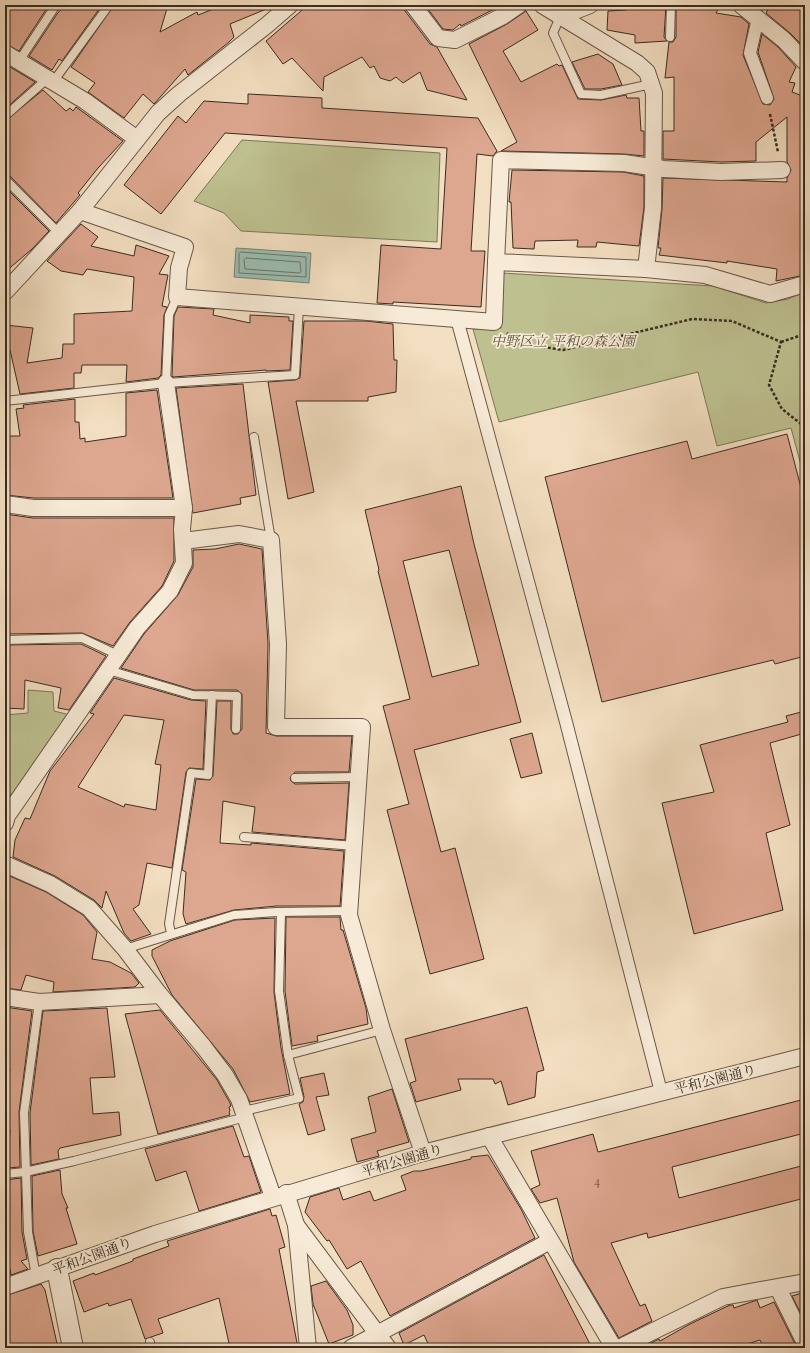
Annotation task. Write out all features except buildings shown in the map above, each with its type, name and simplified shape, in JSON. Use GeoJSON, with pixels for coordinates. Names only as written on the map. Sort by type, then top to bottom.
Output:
{"type":"FeatureCollection","features":[{"type":"Feature","properties":{"kind":"street"},"geometry":{"type":"LineString","coordinates":[[413,5],[438,38],[456,40],[503,16],[519,5]]}},
{"type":"Feature","properties":{"kind":"street"},"geometry":{"type":"LineString","coordinates":[[542,5],[637,63],[647,72],[654,93],[654,167],[653,208],[646,269]]}},
{"type":"Feature","properties":{"kind":"street"},"geometry":{"type":"LineString","coordinates":[[560,17],[590,5]]}},
{"type":"Feature","properties":{"kind":"street"},"geometry":{"type":"LineString","coordinates":[[741,5],[784,40],[804,59]]}},
{"type":"Feature","properties":{"kind":"street"},"geometry":{"type":"LineString","coordinates":[[5,292],[80,211],[158,113],[179,94],[267,25],[282,8]]}},
{"type":"Feature","properties":{"kind":"street"},"geometry":{"type":"LineString","coordinates":[[758,18],[750,53],[767,98]]}},
{"type":"Feature","properties":{"kind":"street"},"geometry":{"type":"LineString","coordinates":[[5,53],[85,101],[137,138]]}},
{"type":"Feature","properties":{"kind":"street"},"geometry":{"type":"LineString","coordinates":[[80,211],[185,247],[179,268],[177,297],[494,322],[501,160],[624,163],[654,167],[721,172],[782,170]]}},
{"type":"Feature","properties":{"kind":"street"},"geometry":{"type":"LineString","coordinates":[[496,262],[646,269],[705,275],[770,294],[805,284]]}},
{"type":"Feature","properties":{"kind":"street"},"geometry":{"type":"LineString","coordinates":[[457,319],[566,722],[661,1092]]}},
{"type":"Feature","properties":{"kind":"street"},"geometry":{"type":"LineString","coordinates":[[6,815],[137,628],[170,591],[184,563],[184,508],[166,383]]}},
{"type":"Feature","properties":{"kind":"street"},"geometry":{"type":"LineString","coordinates":[[5,504],[33,508],[184,508]]}},
{"type":"Feature","properties":{"kind":"street"},"geometry":{"type":"LineString","coordinates":[[183,541],[239,534],[271,540],[278,644],[276,727],[362,727],[349,915],[382,1030],[424,1153]]}},
{"type":"Feature","properties":{"kind":"street"},"geometry":{"type":"LineString","coordinates":[[5,864],[50,884],[89,908],[125,949],[225,1075],[239,1099],[279,1195],[296,1225],[388,1348]]}},
{"type":"Feature","properties":{"kind":"street"},"geometry":{"type":"LineString","coordinates":[[5,997],[39,1002],[160,995]]}},
{"type":"Feature","properties":{"kind":"street","name":"平和公園通り"},"geometry":{"type":"LineString","coordinates":[[5,1287],[155,1234],[279,1195],[424,1153],[805,1056]]}},
{"type":"Feature","properties":{"kind":"street"},"geometry":{"type":"LineString","coordinates":[[489,1136],[614,1348]]}},
{"type":"Feature","properties":{"kind":"street"},"geometry":{"type":"LineString","coordinates":[[296,1225],[308,1348]]}},
{"type":"Feature","properties":{"kind":"street"},"geometry":{"type":"LineString","coordinates":[[351,1348],[550,1241]]}},
{"type":"Feature","properties":{"kind":"street"},"geometry":{"type":"LineString","coordinates":[[56,1269],[73,1348]]}},
{"type":"Feature","properties":{"kind":"street"},"geometry":{"type":"LineString","coordinates":[[619,1348],[723,1297],[805,1282]]}},
{"type":"Feature","properties":{"kind":"street"},"geometry":{"type":"LineString","coordinates":[[778,1288],[805,1343]]}},
{"type":"Feature","properties":{"kind":"lane"},"geometry":{"type":"LineString","coordinates":[[19,62],[56,5]]}},
{"type":"Feature","properties":{"kind":"lane"},"geometry":{"type":"LineString","coordinates":[[5,116],[50,80],[109,5]]}},
{"type":"Feature","properties":{"kind":"lane"},"geometry":{"type":"LineString","coordinates":[[670,37],[671,5]]}},
{"type":"Feature","properties":{"kind":"lane"},"geometry":{"type":"LineString","coordinates":[[560,17],[552,33],[581,94],[600,95],[651,84]]}},
{"type":"Feature","properties":{"kind":"lane"},"geometry":{"type":"LineString","coordinates":[[5,179],[59,233]]}},
{"type":"Feature","properties":{"kind":"lane"},"geometry":{"type":"LineString","coordinates":[[166,383],[169,314],[177,297]]}},
{"type":"Feature","properties":{"kind":"lane"},"geometry":{"type":"LineString","coordinates":[[5,400],[166,383],[295,375],[299,307]]}},
{"type":"Feature","properties":{"kind":"lane"},"geometry":{"type":"LineString","coordinates":[[254,437],[271,540]]}},
{"type":"Feature","properties":{"kind":"lane"},"geometry":{"type":"LineString","coordinates":[[5,640],[82,638],[118,655]]}},
{"type":"Feature","properties":{"kind":"lane"},"geometry":{"type":"LineString","coordinates":[[108,670],[193,695],[237,696],[236,729]]}},
{"type":"Feature","properties":{"kind":"lane"},"geometry":{"type":"LineString","coordinates":[[171,933],[169,924],[191,773],[208,774],[212,695]]}},
{"type":"Feature","properties":{"kind":"lane"},"geometry":{"type":"LineString","coordinates":[[295,778],[359,777]]}},
{"type":"Feature","properties":{"kind":"lane"},"geometry":{"type":"LineString","coordinates":[[244,837],[354,846]]}},
{"type":"Feature","properties":{"kind":"lane"},"geometry":{"type":"LineString","coordinates":[[125,949],[171,933],[234,915],[281,912],[349,911]]}},
{"type":"Feature","properties":{"kind":"lane"},"geometry":{"type":"LineString","coordinates":[[5,1174],[25,1172],[74,1161],[299,1098],[288,1055],[279,991],[281,912]]}},
{"type":"Feature","properties":{"kind":"lane"},"geometry":{"type":"LineString","coordinates":[[36,1276],[28,1232],[24,1113],[39,1002]]}},
{"type":"Feature","properties":{"kind":"lane"},"geometry":{"type":"LineString","coordinates":[[288,1055],[382,1030]]}},
{"type":"Feature","properties":{"kind":"path"},"geometry":{"type":"LineString","coordinates":[[767,98],[782,170]]}},
{"type":"Feature","properties":{"kind":"path"},"geometry":{"type":"LineString","coordinates":[[494,322],[518,342],[563,350],[692,319],[732,321],[781,342],[805,334]]}},
{"type":"Feature","properties":{"kind":"path"},"geometry":{"type":"LineString","coordinates":[[781,342],[769,384],[782,409],[805,427]]}},
{"type":"Feature","properties":{"kind":"green space"},"geometry":{"type":"Polygon","coordinates":[[[242,140],[440,153],[437,242],[241,231],[224,213],[194,201],[242,140]]]}},
{"type":"Feature","properties":{"kind":"green space","name":"中野区立 平和の森公園"},"geometry":{"type":"Polygon","coordinates":[[[502,273],[713,286],[766,303],[788,299],[805,292],[805,480],[791,428],[717,446],[698,372],[499,422],[473,329],[501,328],[502,273]]]}},
{"type":"Feature","properties":{"kind":"green space"},"geometry":{"type":"Polygon","coordinates":[[[28,690],[53,692],[54,711],[70,715],[16,796],[9,794],[5,771],[5,715],[28,713],[28,690]]]}},
{"type":"Feature","properties":{"kind":"water"},"geometry":{"type":"Polygon","coordinates":[[[236,248],[311,253],[309,283],[234,277],[236,248]]]}}]}
